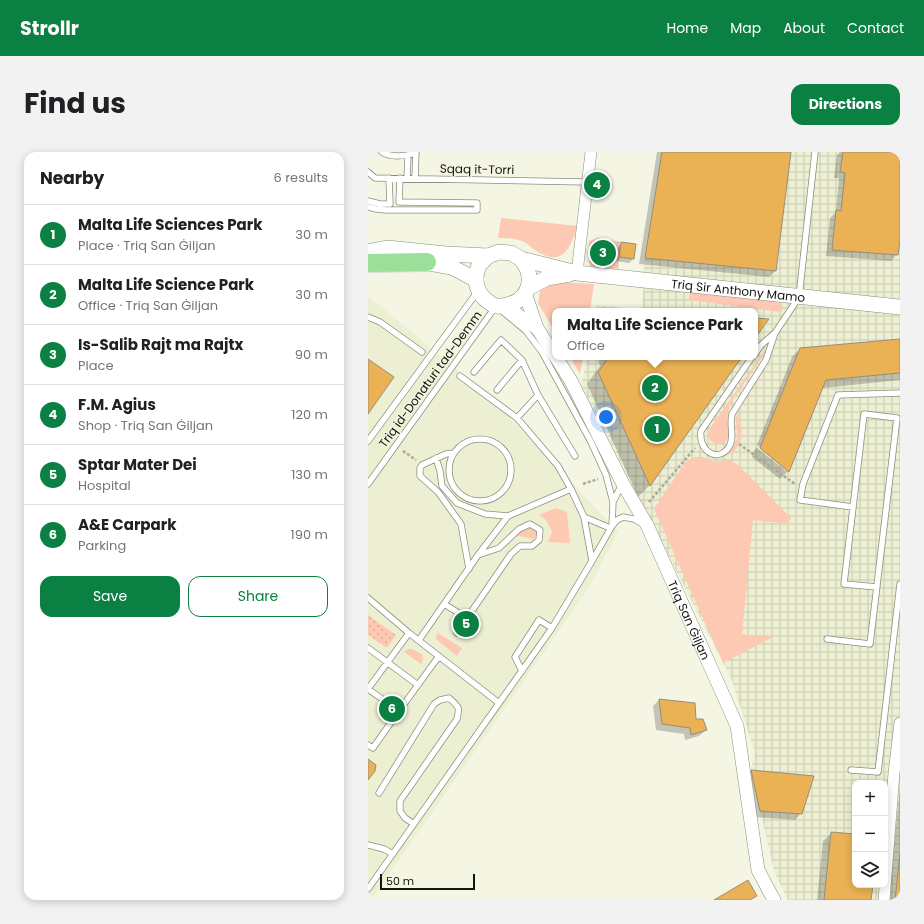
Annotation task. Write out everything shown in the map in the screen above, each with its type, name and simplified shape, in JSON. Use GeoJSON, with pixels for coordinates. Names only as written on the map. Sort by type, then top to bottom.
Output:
{"type":"FeatureCollection","features":[{"type":"Feature","properties":{"kind":"highway"},"geometry":{"type":"LineString","coordinates":[[368,263],[427,262]]}},
{"type":"Feature","properties":{"kind":"main road","name":"Triq Sir Anthony Mamo"},"geometry":{"type":"LineString","coordinates":[[368,252],[387,248],[446,254],[488,256],[499,252],[511,253],[521,258],[577,273],[900,307]]}},
{"type":"Feature","properties":{"kind":"main road","name":"Triq Sir Anthony Mamo"},"geometry":{"type":"LineString","coordinates":[[368,252],[452,267],[477,285],[482,297],[501,306],[517,301],[527,290],[547,278],[577,273]]}},
{"type":"Feature","properties":{"kind":"main road"},"geometry":{"type":"LineString","coordinates":[[477,285],[479,266],[488,256]]}},
{"type":"Feature","properties":{"kind":"main road"},"geometry":{"type":"LineString","coordinates":[[521,258],[529,272],[530,280],[527,290]]}},
{"type":"Feature","properties":{"kind":"street"},"geometry":{"type":"LineString","coordinates":[[577,273],[591,152]]}},
{"type":"Feature","properties":{"kind":"street","name":"Triq San Ġiljan"},"geometry":{"type":"LineString","coordinates":[[527,290],[537,328],[552,352]]}},
{"type":"Feature","properties":{"kind":"street","name":"Triq San Ġiljan"},"geometry":{"type":"LineString","coordinates":[[501,306],[537,328]]}},
{"type":"Feature","properties":{"kind":"street","name":"Triq San Ġiljan"},"geometry":{"type":"LineString","coordinates":[[557,360],[571,381],[623,484],[647,526],[737,726],[758,870],[774,900]]}},
{"type":"Feature","properties":{"kind":"street"},"geometry":{"type":"LineString","coordinates":[[884,900],[894,773],[900,723]]}},
{"type":"Feature","properties":{"kind":"lane"},"geometry":{"type":"LineString","coordinates":[[382,152],[385,155],[408,156],[416,152]]}},
{"type":"Feature","properties":{"kind":"lane"},"geometry":{"type":"LineString","coordinates":[[414,178],[416,152]]}},
{"type":"Feature","properties":{"kind":"lane"},"geometry":{"type":"LineString","coordinates":[[750,360],[705,423],[701,431],[700,436],[702,445],[707,451],[714,454],[722,453],[728,448],[732,440],[730,420],[732,414],[766,360],[775,333],[799,297],[815,152]]}},
{"type":"Feature","properties":{"kind":"lane"},"geometry":{"type":"LineString","coordinates":[[407,178],[408,156]]}},
{"type":"Feature","properties":{"kind":"lane","name":"Sqaq it-Torri"},"geometry":{"type":"LineString","coordinates":[[368,172],[375,178],[587,182]]}},
{"type":"Feature","properties":{"kind":"lane"},"geometry":{"type":"LineString","coordinates":[[368,201],[380,204],[390,204],[389,178]]}},
{"type":"Feature","properties":{"kind":"lane"},"geometry":{"type":"LineString","coordinates":[[368,207],[381,210],[477,210],[477,203],[399,202],[400,178]]}},
{"type":"Feature","properties":{"kind":"lane","name":"Triq id-Donaturi tad-Demm"},"geometry":{"type":"LineString","coordinates":[[368,441],[477,285]]}},
{"type":"Feature","properties":{"kind":"lane"},"geometry":{"type":"LineString","coordinates":[[501,306],[526,331],[542,352],[591,442],[606,476],[613,502],[611,527]]}},
{"type":"Feature","properties":{"kind":"lane","name":"Triq id-Donaturi tad-Demm"},"geometry":{"type":"LineString","coordinates":[[368,484],[501,306]]}},
{"type":"Feature","properties":{"kind":"lane"},"geometry":{"type":"LineString","coordinates":[[368,317],[380,322],[422,352]]}},
{"type":"Feature","properties":{"kind":"lane"},"geometry":{"type":"LineString","coordinates":[[758,350],[775,333]]}},
{"type":"Feature","properties":{"kind":"lane"},"geometry":{"type":"LineString","coordinates":[[474,372],[501,340],[522,360],[538,395],[575,456]]}},
{"type":"Feature","properties":{"kind":"lane"},"geometry":{"type":"LineString","coordinates":[[497,390],[522,360]]}},
{"type":"Feature","properties":{"kind":"lane"},"geometry":{"type":"LineString","coordinates":[[460,376],[517,418],[558,466],[584,517],[592,561]]}},
{"type":"Feature","properties":{"kind":"lane"},"geometry":{"type":"LineString","coordinates":[[853,507],[800,500],[803,484],[838,395],[900,393]]}},
{"type":"Feature","properties":{"kind":"lane"},"geometry":{"type":"LineString","coordinates":[[517,418],[538,395]]}},
{"type":"Feature","properties":{"kind":"lane"},"geometry":{"type":"LineString","coordinates":[[827,639],[870,644],[877,587],[897,418],[864,414],[844,584],[877,587]]}},
{"type":"Feature","properties":{"kind":"lane"},"geometry":{"type":"LineString","coordinates":[[454,453],[450,462],[449,472],[452,482],[457,490],[465,497],[474,500],[494,498],[502,492],[508,483],[511,473],[511,463],[507,453],[500,445],[490,440],[480,438],[470,440],[461,445],[454,453],[436,458],[422,465],[420,468],[420,476],[438,492],[461,524],[469,569]]}},
{"type":"Feature","properties":{"kind":"lane"},"geometry":{"type":"LineString","coordinates":[[436,458],[442,486],[456,503],[485,514],[508,516],[571,489]]}},
{"type":"Feature","properties":{"kind":"lane"},"geometry":{"type":"LineString","coordinates":[[613,502],[623,484]]}},
{"type":"Feature","properties":{"kind":"lane"},"geometry":{"type":"LineString","coordinates":[[419,640],[478,555],[508,516]]}},
{"type":"Feature","properties":{"kind":"lane"},"geometry":{"type":"LineString","coordinates":[[584,517],[611,527]]}},
{"type":"Feature","properties":{"kind":"lane"},"geometry":{"type":"LineString","coordinates":[[368,889],[552,628],[611,527],[617,520],[623,517],[647,526]]}},
{"type":"Feature","properties":{"kind":"lane"},"geometry":{"type":"LineString","coordinates":[[457,633],[511,554],[520,546],[532,546],[539,540],[540,530],[530,524],[519,529],[499,548],[478,555]]}},
{"type":"Feature","properties":{"kind":"lane"},"geometry":{"type":"LineString","coordinates":[[851,770],[878,772],[900,584]]}},
{"type":"Feature","properties":{"kind":"lane"},"geometry":{"type":"LineString","coordinates":[[368,598],[409,633],[499,703]]}},
{"type":"Feature","properties":{"kind":"lane"},"geometry":{"type":"LineString","coordinates":[[444,604],[467,618]]}},
{"type":"Feature","properties":{"kind":"lane"},"geometry":{"type":"LineString","coordinates":[[522,671],[515,657],[539,620],[552,628]]}},
{"type":"Feature","properties":{"kind":"lane"},"geometry":{"type":"LineString","coordinates":[[399,712],[368,689],[409,633]]}},
{"type":"Feature","properties":{"kind":"lane"},"geometry":{"type":"LineString","coordinates":[[368,648],[418,685]]}},
{"type":"Feature","properties":{"kind":"lane"},"geometry":{"type":"LineString","coordinates":[[368,745],[373,748],[439,656]]}},
{"type":"Feature","properties":{"kind":"lane"},"geometry":{"type":"LineString","coordinates":[[379,793],[434,704],[440,700],[449,698],[457,705],[459,709],[457,720],[400,801],[400,811],[405,818],[414,824]]}},
{"type":"Feature","properties":{"kind":"lane"},"geometry":{"type":"LineString","coordinates":[[368,850],[371,845],[394,854]]}},
{"type":"Feature","properties":{"kind":"path"},"geometry":{"type":"LineString","coordinates":[[732,440],[748,449],[791,482],[803,484]]}},
{"type":"Feature","properties":{"kind":"path"},"geometry":{"type":"LineString","coordinates":[[649,502],[695,447],[702,445]]}},
{"type":"Feature","properties":{"kind":"path"},"geometry":{"type":"LineString","coordinates":[[403,451],[422,465]]}},
{"type":"Feature","properties":{"kind":"path"},"geometry":{"type":"LineString","coordinates":[[584,484],[606,476]]}},
{"type":"Feature","properties":{"kind":"shaded area"},"geometry":{"type":"Polygon","coordinates":[[[662,152],[900,152],[900,900],[788,900],[774,871],[751,770],[755,753],[731,678],[581,384],[587,360],[758,360],[758,308],[642,308],[645,258],[662,152]]]}},
{"type":"Feature","properties":{"kind":"shaded area"},"geometry":{"type":"Polygon","coordinates":[[[501,218],[578,226],[569,247],[560,256],[554,257],[538,252],[522,241],[498,238],[501,218]]]}},
{"type":"Feature","properties":{"kind":"shaded area"},"geometry":{"type":"Polygon","coordinates":[[[598,238],[621,242],[618,269],[590,266],[589,241],[598,238]]]}},
{"type":"Feature","properties":{"kind":"shaded area"},"geometry":{"type":"Polygon","coordinates":[[[554,282],[594,284],[590,308],[552,308],[552,327],[538,303],[540,291],[554,282]]]}},
{"type":"Feature","properties":{"kind":"shaded area"},"geometry":{"type":"Polygon","coordinates":[[[690,290],[775,301],[783,305],[781,312],[689,300],[690,290]]]}},
{"type":"Feature","properties":{"kind":"shaded area"},"geometry":{"type":"Polygon","coordinates":[[[368,296],[493,400],[618,532],[590,586],[371,900],[368,900],[368,296]]]}},
{"type":"Feature","properties":{"kind":"shaded area"},"geometry":{"type":"Polygon","coordinates":[[[596,305],[624,308],[596,308],[596,305]]]}},
{"type":"Feature","properties":{"kind":"shaded area"},"geometry":{"type":"Polygon","coordinates":[[[765,350],[766,351],[730,404],[727,420],[729,437],[725,442],[718,445],[711,441],[708,435],[710,428],[765,350]]]}},
{"type":"Feature","properties":{"kind":"shaded area"},"geometry":{"type":"Polygon","coordinates":[[[572,360],[582,360],[580,374],[572,360]]]}},
{"type":"Feature","properties":{"kind":"shaded area"},"geometry":{"type":"Polygon","coordinates":[[[738,407],[739,423],[742,428],[738,447],[732,453],[721,457],[716,457],[706,453],[699,444],[702,441],[704,445],[712,451],[720,452],[732,446],[737,439],[736,418],[738,407]]]}},
{"type":"Feature","properties":{"kind":"shaded area"},"geometry":{"type":"Polygon","coordinates":[[[695,457],[703,457],[715,462],[730,460],[738,465],[791,518],[788,524],[753,520],[742,634],[773,637],[723,663],[654,509],[684,464],[688,460],[695,457]]]}},
{"type":"Feature","properties":{"kind":"shaded area"},"geometry":{"type":"Polygon","coordinates":[[[555,508],[567,512],[570,543],[548,542],[552,531],[546,520],[539,515],[555,508]]]}},
{"type":"Feature","properties":{"kind":"shaded area"},"geometry":{"type":"Polygon","coordinates":[[[529,527],[537,530],[537,535],[533,539],[520,536],[515,537],[519,532],[529,527]]]}},
{"type":"Feature","properties":{"kind":"shaded area"},"geometry":{"type":"Polygon","coordinates":[[[368,615],[396,635],[387,648],[368,635],[368,615]]]}},
{"type":"Feature","properties":{"kind":"shaded area"},"geometry":{"type":"Polygon","coordinates":[[[438,633],[462,648],[457,656],[437,640],[436,636],[438,633]]]}},
{"type":"Feature","properties":{"kind":"shaded area"},"geometry":{"type":"Polygon","coordinates":[[[408,649],[412,649],[422,654],[423,659],[421,664],[404,652],[408,649]]]}},
{"type":"Feature","properties":{"kind":"building"},"geometry":{"type":"Polygon","coordinates":[[[662,152],[791,152],[776,271],[645,258],[662,152]]]}},
{"type":"Feature","properties":{"kind":"building"},"geometry":{"type":"Polygon","coordinates":[[[843,152],[900,152],[900,241],[898,255],[832,250],[836,210],[841,211],[845,173],[840,172],[843,152]]]}},
{"type":"Feature","properties":{"kind":"building"},"geometry":{"type":"Polygon","coordinates":[[[621,242],[636,244],[634,259],[619,257],[621,242]]]}},
{"type":"Feature","properties":{"kind":"building"},"geometry":{"type":"Polygon","coordinates":[[[758,318],[769,319],[758,334],[758,318]]]}},
{"type":"Feature","properties":{"kind":"building"},"geometry":{"type":"Polygon","coordinates":[[[900,339],[900,373],[826,380],[789,472],[760,448],[800,348],[900,339]]]}},
{"type":"Feature","properties":{"kind":"building"},"geometry":{"type":"Polygon","coordinates":[[[368,359],[394,377],[368,414],[368,359]]]}},
{"type":"Feature","properties":{"kind":"building"},"geometry":{"type":"Polygon","coordinates":[[[607,360],[740,360],[650,486],[598,372],[607,360]]]}},
{"type":"Feature","properties":{"kind":"building"},"geometry":{"type":"Polygon","coordinates":[[[659,699],[695,703],[696,719],[703,719],[707,730],[691,735],[690,728],[662,724],[659,699]]]}},
{"type":"Feature","properties":{"kind":"building"},"geometry":{"type":"Polygon","coordinates":[[[368,759],[376,765],[375,771],[368,780],[368,759]]]}},
{"type":"Feature","properties":{"kind":"building"},"geometry":{"type":"Polygon","coordinates":[[[751,770],[814,776],[802,814],[760,811],[751,770]]]}},
{"type":"Feature","properties":{"kind":"building"},"geometry":{"type":"Polygon","coordinates":[[[831,832],[852,834],[852,888],[873,888],[871,900],[824,900],[831,832]]]}},
{"type":"Feature","properties":{"kind":"building"},"geometry":{"type":"Polygon","coordinates":[[[900,854],[900,900],[895,900],[900,854]]]}},
{"type":"Feature","properties":{"kind":"building"},"geometry":{"type":"Polygon","coordinates":[[[748,880],[757,896],[750,900],[714,900],[748,880]]]}},
{"type":"Feature","properties":{"kind":"place","name":"F.M. Agius"},"geometry":{"type":"Point","coordinates":[597,185]}},
{"type":"Feature","properties":{"kind":"place","name":"Is-Salib Rajt ma Rajtx"},"geometry":{"type":"Point","coordinates":[603,253]}},
{"type":"Feature","properties":{"kind":"place","name":"Malta Life Science Park"},"geometry":{"type":"Point","coordinates":[655,388]}},
{"type":"Feature","properties":{"kind":"place","name":"Malta Life Sciences Park"},"geometry":{"type":"Point","coordinates":[657,429]}},
{"type":"Feature","properties":{"kind":"place","name":"Sptar Mater Dei"},"geometry":{"type":"Point","coordinates":[466,624]}},
{"type":"Feature","properties":{"kind":"place","name":"A&E Carpark"},"geometry":{"type":"Point","coordinates":[392,709]}}]}
